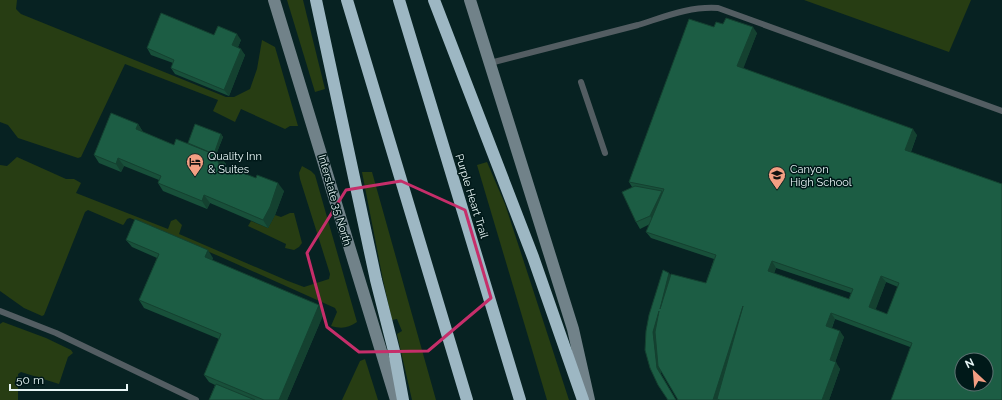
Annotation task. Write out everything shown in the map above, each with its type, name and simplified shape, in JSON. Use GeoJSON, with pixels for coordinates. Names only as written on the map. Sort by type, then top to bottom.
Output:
{"type":"FeatureCollection","features":[{"type":"Feature","properties":{"kind":"highway"},"geometry":{"type":"LineString","coordinates":[[316,0],[376,280],[394,351],[403,400]]}},
{"type":"Feature","properties":{"kind":"highway"},"geometry":{"type":"LineString","coordinates":[[347,0],[467,400]]}},
{"type":"Feature","properties":{"kind":"highway","name":"Purple Heart Trail"},"geometry":{"type":"LineString","coordinates":[[400,0],[520,400]]}},
{"type":"Feature","properties":{"kind":"highway"},"geometry":{"type":"LineString","coordinates":[[434,0],[533,257],[583,400]]}},
{"type":"Feature","properties":{"kind":"main road","name":"Interstate 35 North"},"geometry":{"type":"LineString","coordinates":[[274,0],[396,400]]}},
{"type":"Feature","properties":{"kind":"main road"},"geometry":{"type":"LineString","coordinates":[[470,0],[573,329],[589,400]]}},
{"type":"Feature","properties":{"kind":"lane"},"geometry":{"type":"LineString","coordinates":[[490,63],[684,11],[708,7],[718,8],[1002,111]]}},
{"type":"Feature","properties":{"kind":"lane"},"geometry":{"type":"LineString","coordinates":[[581,82],[605,153]]}},
{"type":"Feature","properties":{"kind":"lane"},"geometry":{"type":"LineString","coordinates":[[0,310],[56,333],[196,400]]}},
{"type":"Feature","properties":{"kind":"highlighted area"},"geometry":{"type":"Polygon","coordinates":[[[401,181],[465,210],[491,298],[428,351],[359,352],[327,327],[307,253],[346,190],[401,181]]]}},
{"type":"Feature","properties":{"kind":"green space"},"geometry":{"type":"Polygon","coordinates":[[[0,0],[17,0],[16,9],[21,14],[226,97],[234,97],[250,89],[257,69],[262,40],[275,47],[298,126],[290,126],[285,129],[241,109],[235,122],[213,111],[218,100],[125,64],[81,157],[78,158],[18,138],[8,125],[0,122],[0,0]]]}},
{"type":"Feature","properties":{"kind":"green space"},"geometry":{"type":"Polygon","coordinates":[[[287,0],[303,0],[325,89],[315,92],[287,0]]]}},
{"type":"Feature","properties":{"kind":"green space"},"geometry":{"type":"Polygon","coordinates":[[[804,0],[971,0],[949,52],[804,0]]]}},
{"type":"Feature","properties":{"kind":"green space"},"geometry":{"type":"Polygon","coordinates":[[[17,157],[66,179],[74,179],[81,183],[76,193],[168,229],[171,221],[176,219],[182,225],[179,234],[304,287],[329,279],[330,274],[300,179],[299,173],[302,166],[315,175],[357,322],[351,326],[345,327],[331,326],[337,312],[335,308],[130,218],[127,219],[123,225],[88,210],[85,212],[44,315],[42,316],[24,308],[0,291],[0,165],[7,166],[17,157]]]}},
{"type":"Feature","properties":{"kind":"green space"},"geometry":{"type":"Polygon","coordinates":[[[487,162],[505,204],[569,400],[547,400],[477,165],[487,162]]]}},
{"type":"Feature","properties":{"kind":"green space"},"geometry":{"type":"Polygon","coordinates":[[[362,172],[372,172],[436,400],[412,400],[397,334],[402,331],[397,319],[392,320],[362,172]]]}},
{"type":"Feature","properties":{"kind":"green space"},"geometry":{"type":"Polygon","coordinates":[[[294,213],[302,243],[294,250],[285,248],[286,244],[248,226],[251,221],[268,228],[275,215],[281,217],[294,213]]]}},
{"type":"Feature","properties":{"kind":"green space"},"geometry":{"type":"Polygon","coordinates":[[[3,322],[46,338],[71,350],[73,353],[68,357],[59,384],[21,372],[18,374],[18,400],[0,400],[0,324],[3,322]]]}},
{"type":"Feature","properties":{"kind":"green space"},"geometry":{"type":"Polygon","coordinates":[[[365,359],[378,400],[342,400],[360,361],[365,359]]]}},
{"type":"Feature","properties":{"kind":"building"},"geometry":{"type":"Polygon","coordinates":[[[161,13],[214,35],[218,26],[237,34],[232,45],[241,49],[224,90],[171,68],[174,60],[147,48],[161,13]]]}},
{"type":"Feature","properties":{"kind":"building"},"geometry":{"type":"Polygon","coordinates":[[[726,18],[753,27],[737,66],[913,129],[905,150],[1002,184],[1002,400],[891,400],[912,343],[831,313],[826,326],[840,331],[830,360],[836,362],[822,400],[717,399],[743,306],[713,400],[678,400],[658,366],[655,332],[659,311],[653,332],[657,368],[676,400],[668,400],[658,385],[650,368],[645,350],[649,315],[663,270],[669,273],[660,309],[671,274],[706,283],[716,255],[646,232],[664,189],[629,182],[689,19],[714,27],[716,22],[723,24],[726,18]],[[772,261],[768,271],[849,299],[853,289],[772,261]],[[881,276],[869,307],[887,314],[899,283],[881,276]]]}},
{"type":"Feature","properties":{"kind":"building","name":"Quality Inn & Suites"},"geometry":{"type":"Polygon","coordinates":[[[111,113],[138,124],[136,129],[174,145],[176,139],[221,157],[218,163],[256,178],[257,175],[278,183],[270,207],[263,220],[204,195],[202,201],[158,183],[161,176],[118,158],[116,164],[94,155],[111,113]]]}},
{"type":"Feature","properties":{"kind":"building"},"geometry":{"type":"Polygon","coordinates":[[[195,124],[221,134],[214,154],[188,143],[195,124]]]}},
{"type":"Feature","properties":{"kind":"building"},"geometry":{"type":"Polygon","coordinates":[[[635,186],[662,191],[650,216],[636,222],[622,192],[635,186]]]}},
{"type":"Feature","properties":{"kind":"building"},"geometry":{"type":"Polygon","coordinates":[[[135,219],[208,250],[205,257],[319,305],[279,400],[264,400],[204,375],[221,334],[139,300],[159,254],[126,240],[135,219]]]}},
{"type":"Feature","properties":{"kind":"building"},"geometry":{"type":"Polygon","coordinates":[[[216,384],[255,400],[209,400],[216,384]]]}},
{"type":"Feature","properties":{"kind":"place","name":"Quality Inn & Suites"},"geometry":{"type":"Point","coordinates":[195,177]}},
{"type":"Feature","properties":{"kind":"place","name":"Canyon High School"},"geometry":{"type":"Point","coordinates":[777,190]}}]}
